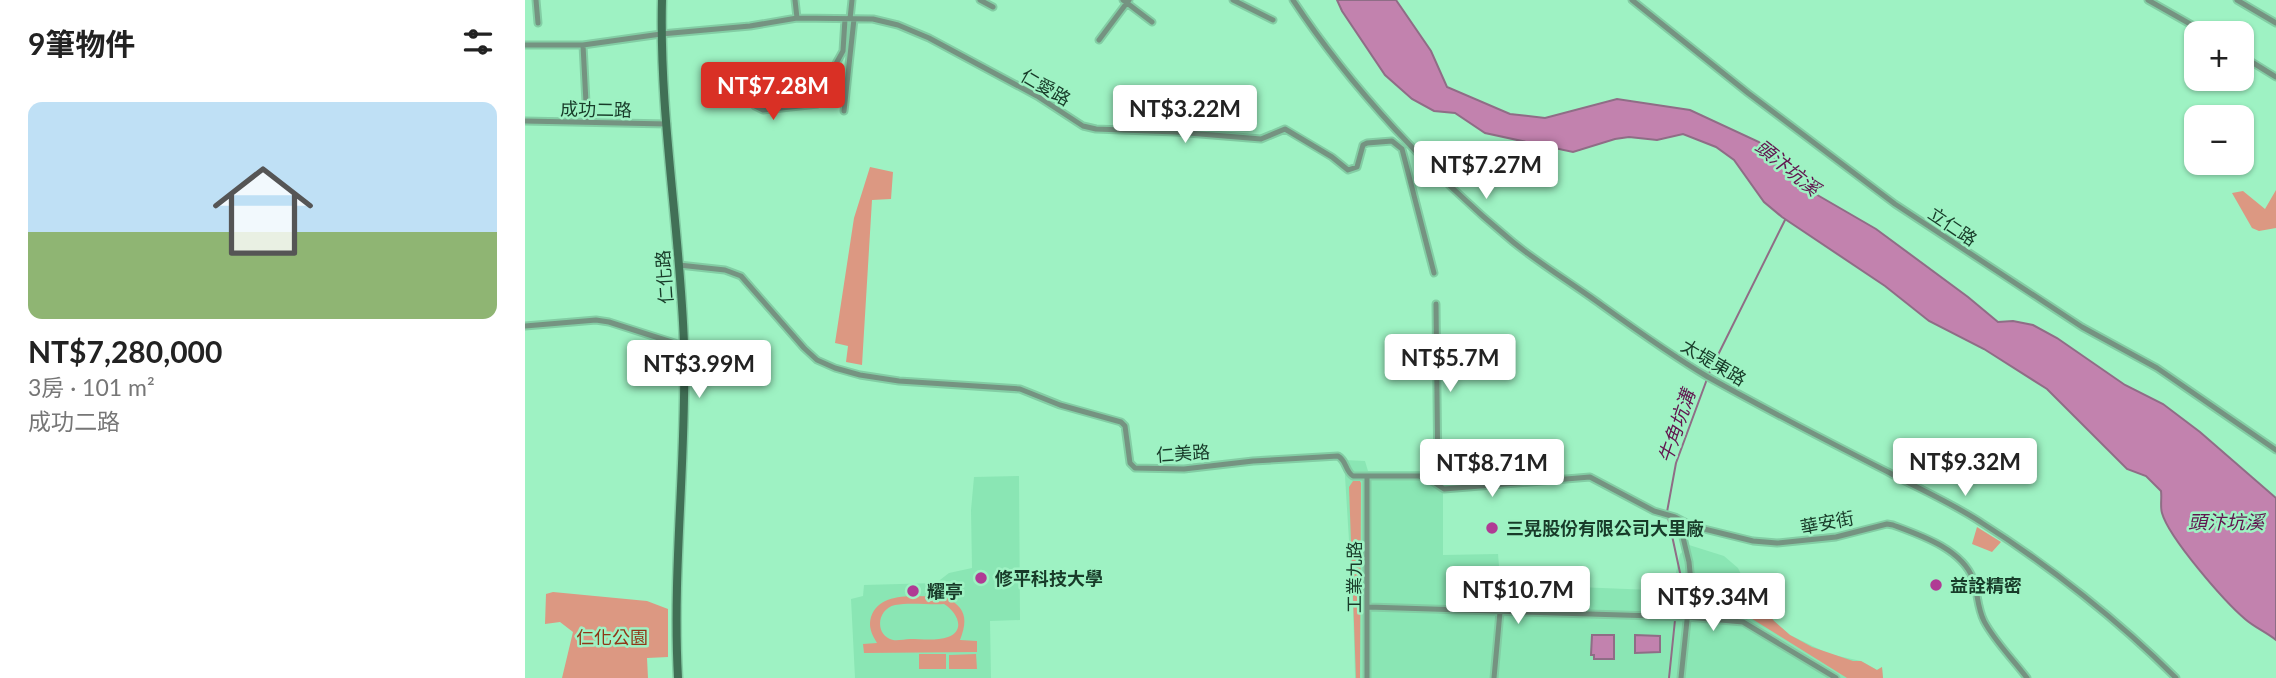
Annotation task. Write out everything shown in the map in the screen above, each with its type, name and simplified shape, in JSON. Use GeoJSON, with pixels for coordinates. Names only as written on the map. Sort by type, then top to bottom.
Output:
{"type":"FeatureCollection","features":[{"type":"Feature","properties":{"kind":"main road","name":"仁化路"},"geometry":{"type":"LineString","coordinates":[[662,0],[661,34],[684,346],[675,614],[678,678]]}},
{"type":"Feature","properties":{"kind":"street"},"geometry":{"type":"LineString","coordinates":[[536,0],[538,23]]}},
{"type":"Feature","properties":{"kind":"street"},"geometry":{"type":"LineString","coordinates":[[795,0],[797,18]]}},
{"type":"Feature","properties":{"kind":"street"},"geometry":{"type":"LineString","coordinates":[[844,111],[852,0]]}},
{"type":"Feature","properties":{"kind":"street"},"geometry":{"type":"LineString","coordinates":[[980,0],[993,7]]}},
{"type":"Feature","properties":{"kind":"street"},"geometry":{"type":"LineString","coordinates":[[1233,0],[1273,20]]}},
{"type":"Feature","properties":{"kind":"street","name":"太堤東路"},"geometry":{"type":"LineString","coordinates":[[1293,0],[1351,77],[1395,127],[1468,202],[1514,243],[1704,374],[1983,523],[2110,618],[2143,645],[2176,678]]}},
{"type":"Feature","properties":{"kind":"street","name":"立仁路"},"geometry":{"type":"LineString","coordinates":[[1632,0],[1748,93],[1895,204],[2082,327],[2157,368],[2276,450]]}},
{"type":"Feature","properties":{"kind":"street"},"geometry":{"type":"LineString","coordinates":[[2148,0],[2185,21]]}},
{"type":"Feature","properties":{"kind":"street"},"geometry":{"type":"LineString","coordinates":[[2237,0],[2276,23]]}},
{"type":"Feature","properties":{"kind":"street"},"geometry":{"type":"LineString","coordinates":[[1099,40],[1126,1],[1152,22]]}},
{"type":"Feature","properties":{"kind":"street","name":"仁愛路"},"geometry":{"type":"LineString","coordinates":[[525,45],[583,45],[797,18],[873,19],[898,25],[929,38],[1037,96],[1083,126],[1261,139],[1285,129],[1332,156],[1348,170],[1357,167],[1363,145],[1392,141],[1403,150],[1434,272]]}},
{"type":"Feature","properties":{"kind":"street"},"geometry":{"type":"LineString","coordinates":[[753,99],[755,106],[763,110],[818,104],[823,87],[843,51],[850,19]]}},
{"type":"Feature","properties":{"kind":"street"},"geometry":{"type":"LineString","coordinates":[[583,45],[587,122]]}},
{"type":"Feature","properties":{"kind":"street"},"geometry":{"type":"LineString","coordinates":[[2254,63],[2276,77]]}},
{"type":"Feature","properties":{"kind":"street","name":"成功二路"},"geometry":{"type":"LineString","coordinates":[[525,121],[667,124]]}},
{"type":"Feature","properties":{"kind":"street","name":"仁美路"},"geometry":{"type":"LineString","coordinates":[[680,265],[725,270],[741,276],[804,348],[817,360],[835,368],[899,381],[1020,389],[1060,405],[1121,422],[1125,426],[1130,463],[1135,468],[1188,469],[1253,461],[1338,456],[1344,460],[1351,475],[1367,477]]}},
{"type":"Feature","properties":{"kind":"street"},"geometry":{"type":"LineString","coordinates":[[1367,477],[1419,476],[1438,485],[1436,304]]}},
{"type":"Feature","properties":{"kind":"street"},"geometry":{"type":"LineString","coordinates":[[525,326],[596,320],[684,346]]}},
{"type":"Feature","properties":{"kind":"street","name":"工業九路"},"geometry":{"type":"LineString","coordinates":[[1367,477],[1367,678]]}},
{"type":"Feature","properties":{"kind":"street","name":"華安街"},"geometry":{"type":"LineString","coordinates":[[1438,485],[1444,489],[1590,477],[1692,526],[1753,541],[1791,543],[1836,537],[1887,524],[1932,542],[1964,564],[1974,581],[1977,604],[1986,625],[2027,678]]}},
{"type":"Feature","properties":{"kind":"street"},"geometry":{"type":"LineString","coordinates":[[1677,519],[1691,571],[1681,678]]}},
{"type":"Feature","properties":{"kind":"street"},"geometry":{"type":"LineString","coordinates":[[1367,607],[1669,616],[1743,622],[1836,678]]}},
{"type":"Feature","properties":{"kind":"street"},"geometry":{"type":"LineString","coordinates":[[1495,678],[1500,612]]}},
{"type":"Feature","properties":{"kind":"shaded area"},"geometry":{"type":"Polygon","coordinates":[[[1344,460],[1365,461],[1368,471],[1424,471],[1443,484],[1443,555],[1498,554],[1502,602],[1552,586],[1677,591],[1675,577],[1680,554],[1689,545],[1724,556],[1738,568],[1750,593],[1790,635],[1829,654],[1861,661],[1877,670],[1882,667],[1883,678],[1355,678],[1344,460]]]}},
{"type":"Feature","properties":{"kind":"shaded area","name":"修平科技大學"},"geometry":{"type":"Polygon","coordinates":[[[1019,476],[1020,620],[990,621],[991,678],[855,678],[851,599],[863,596],[864,585],[936,583],[949,573],[972,568],[971,510],[974,477],[1019,476]]]}},
{"type":"Feature","properties":{"kind":"green space"},"geometry":{"type":"Polygon","coordinates":[[[870,167],[893,172],[891,199],[872,200],[862,365],[846,362],[848,346],[835,343],[854,218],[870,167]]]}},
{"type":"Feature","properties":{"kind":"green space"},"geometry":{"type":"Polygon","coordinates":[[[2276,190],[2276,228],[2259,231],[2252,228],[2232,193],[2243,191],[2265,209],[2276,190]]]}},
{"type":"Feature","properties":{"kind":"green space"},"geometry":{"type":"Polygon","coordinates":[[[1353,481],[1361,483],[1360,678],[1356,678],[1349,487],[1353,481]]]}},
{"type":"Feature","properties":{"kind":"green space"},"geometry":{"type":"Polygon","coordinates":[[[1977,527],[2001,542],[1992,552],[1972,544],[1977,527]]]}},
{"type":"Feature","properties":{"kind":"green space","name":"仁化公園"},"geometry":{"type":"Polygon","coordinates":[[[553,592],[647,601],[668,609],[668,657],[647,658],[648,678],[562,678],[573,632],[560,622],[545,624],[546,594],[553,592]]]}},
{"type":"Feature","properties":{"kind":"green space"},"geometry":{"type":"Polygon","coordinates":[[[1750,593],[1790,635],[1812,647],[1853,661],[1861,661],[1877,670],[1882,667],[1883,678],[1847,678],[1749,617],[1747,611],[1750,593]]]}},
{"type":"Feature","properties":{"kind":"green space"},"geometry":{"type":"Polygon","coordinates":[[[903,596],[946,597],[958,605],[963,615],[964,626],[960,640],[977,641],[977,652],[864,653],[863,644],[877,643],[870,621],[876,608],[883,602],[903,596]],[[944,604],[895,605],[884,611],[881,628],[887,637],[893,640],[948,637],[957,630],[958,620],[944,604]]]}},
{"type":"Feature","properties":{"kind":"green space"},"geometry":{"type":"Polygon","coordinates":[[[919,654],[946,654],[946,669],[919,669],[919,654]]]}},
{"type":"Feature","properties":{"kind":"green space"},"geometry":{"type":"Polygon","coordinates":[[[976,654],[977,669],[949,669],[949,655],[976,654]]]}},
{"type":"Feature","properties":{"kind":"water","name":"頭汴坑溪"},"geometry":{"type":"Polygon","coordinates":[[[1337,0],[1396,0],[1431,51],[1447,87],[1510,114],[1545,118],[1617,99],[1690,110],[1759,142],[1807,189],[1876,229],[1998,322],[2013,321],[2033,325],[2057,338],[2125,385],[2163,404],[2200,432],[2276,498],[2276,640],[2245,619],[2198,569],[2167,524],[2161,511],[2161,491],[2146,476],[2127,469],[2047,389],[1984,349],[1929,321],[1885,286],[1782,217],[1764,202],[1734,160],[1716,147],[1683,134],[1657,140],[1629,137],[1615,139],[1573,152],[1485,133],[1455,113],[1434,111],[1412,99],[1385,75],[1337,0]]]}},
{"type":"Feature","properties":{"kind":"water"},"geometry":{"type":"Polygon","coordinates":[[[1592,635],[1614,635],[1614,659],[1594,659],[1594,655],[1591,655],[1592,635]]]}},
{"type":"Feature","properties":{"kind":"water"},"geometry":{"type":"Polygon","coordinates":[[[1635,635],[1660,636],[1660,652],[1635,653],[1635,635]]]}},
{"type":"Feature","properties":{"kind":"waterway","name":"牛角坑溝"},"geometry":{"type":"LineString","coordinates":[[1667,512],[1676,463],[1710,371],[1785,220]]}},
{"type":"Feature","properties":{"kind":"waterway","name":"牛角坑溝"},"geometry":{"type":"LineString","coordinates":[[1668,517],[1682,582],[1676,614]]}},
{"type":"Feature","properties":{"kind":"waterway","name":"牛角坑溝"},"geometry":{"type":"LineString","coordinates":[[1669,678],[1675,620]]}},
{"type":"Feature","properties":{"kind":"place","name":"三晃股份有限公司大里廠"},"geometry":{"type":"Point","coordinates":[1492,528]}},
{"type":"Feature","properties":{"kind":"place","name":"修平科技大學"},"geometry":{"type":"Point","coordinates":[981,578]}},
{"type":"Feature","properties":{"kind":"place","name":"益詮精密"},"geometry":{"type":"Point","coordinates":[1936,585]}},
{"type":"Feature","properties":{"kind":"place","name":"耀亭"},"geometry":{"type":"Point","coordinates":[913,591]}}]}
